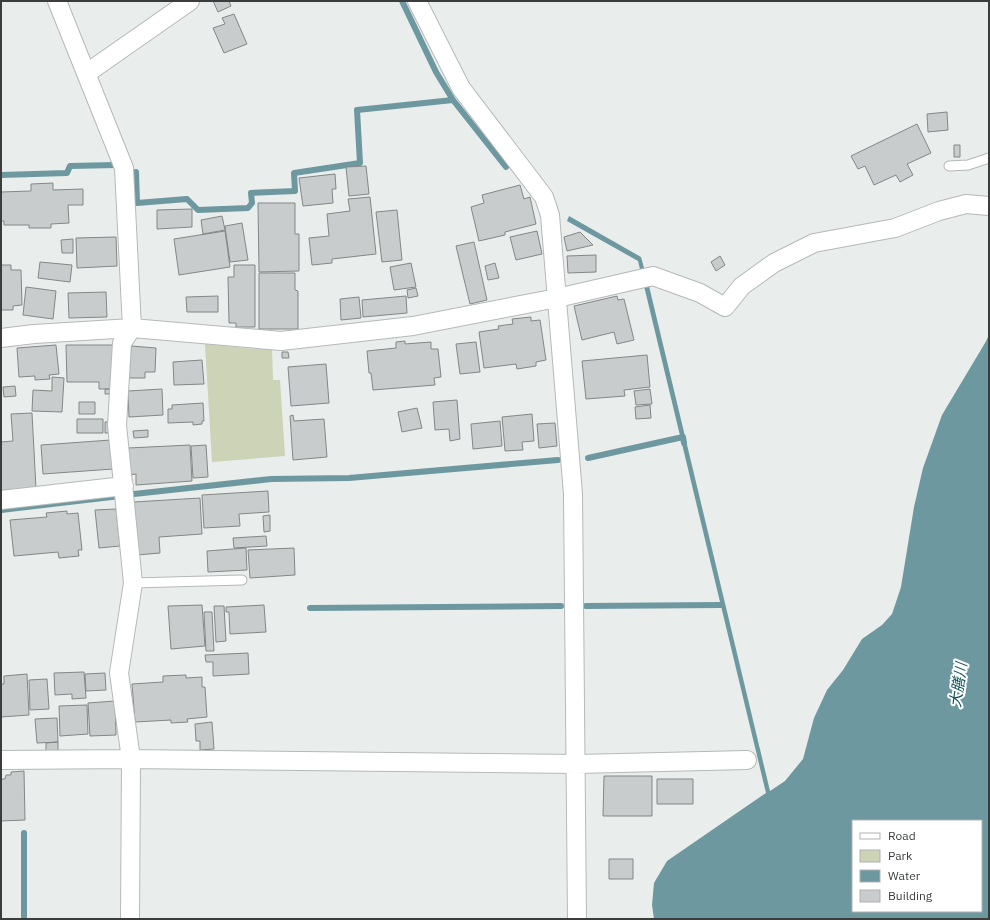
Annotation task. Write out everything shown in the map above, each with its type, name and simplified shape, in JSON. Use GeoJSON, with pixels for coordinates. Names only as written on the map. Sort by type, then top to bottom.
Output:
{"type":"FeatureCollection","features":[{"type":"Feature","properties":{"kind":"street"},"geometry":{"type":"LineString","coordinates":[[57,1],[124,168],[132,328],[122,343],[117,425],[133,583],[119,673],[131,759],[130,919]]}},
{"type":"Feature","properties":{"kind":"street"},"geometry":{"type":"LineString","coordinates":[[87,73],[190,1]]}},
{"type":"Feature","properties":{"kind":"street"},"geometry":{"type":"LineString","coordinates":[[417,1],[460,88],[544,197],[550,215],[573,494],[577,764],[577,919]]}},
{"type":"Feature","properties":{"kind":"street"},"geometry":{"type":"LineString","coordinates":[[1,338],[34,334],[132,328],[281,341],[413,326],[557,298],[652,276],[700,293],[725,307],[742,286],[774,262],[814,243],[895,228],[966,204],[989,206]]}},
{"type":"Feature","properties":{"kind":"street"},"geometry":{"type":"LineString","coordinates":[[1,500],[124,486]]}},
{"type":"Feature","properties":{"kind":"street"},"geometry":{"type":"LineString","coordinates":[[1,760],[131,759],[577,764],[747,760]]}},
{"type":"Feature","properties":{"kind":"lane"},"geometry":{"type":"LineString","coordinates":[[949,166],[968,165],[989,158]]}},
{"type":"Feature","properties":{"kind":"lane"},"geometry":{"type":"LineString","coordinates":[[133,583],[242,580]]}},
{"type":"Feature","properties":{"kind":"green space"},"geometry":{"type":"Polygon","coordinates":[[[205,344],[255,349],[272,347],[273,380],[280,380],[285,456],[212,462],[205,344]]]}},
{"type":"Feature","properties":{"kind":"water","name":"大膳川"},"geometry":{"type":"Polygon","coordinates":[[[569,216],[641,257],[770,791],[785,781],[803,759],[814,718],[827,690],[843,670],[862,639],[882,625],[892,614],[901,587],[914,507],[923,468],[942,415],[989,335],[989,919],[654,919],[652,905],[654,883],[667,861],[766,793],[638,261],[567,221],[569,216]]]}},
{"type":"Feature","properties":{"kind":"building"},"geometry":{"type":"Polygon","coordinates":[[[213,1],[229,1],[231,6],[218,12],[213,1]]]}},
{"type":"Feature","properties":{"kind":"building"},"geometry":{"type":"Polygon","coordinates":[[[234,14],[247,44],[224,53],[213,28],[225,24],[222,18],[234,14]]]}},
{"type":"Feature","properties":{"kind":"building"},"geometry":{"type":"Polygon","coordinates":[[[947,112],[948,130],[928,132],[927,114],[947,112]]]}},
{"type":"Feature","properties":{"kind":"building"},"geometry":{"type":"Polygon","coordinates":[[[917,124],[931,153],[907,164],[913,175],[900,182],[896,175],[874,185],[865,166],[858,169],[851,156],[917,124]]]}},
{"type":"Feature","properties":{"kind":"building"},"geometry":{"type":"Polygon","coordinates":[[[954,145],[960,145],[960,157],[954,157],[954,145]]]}},
{"type":"Feature","properties":{"kind":"building"},"geometry":{"type":"Polygon","coordinates":[[[366,166],[369,194],[349,196],[346,167],[366,166]]]}},
{"type":"Feature","properties":{"kind":"building"},"geometry":{"type":"Polygon","coordinates":[[[335,174],[336,189],[332,189],[333,203],[303,206],[299,178],[335,174]]]}},
{"type":"Feature","properties":{"kind":"building"},"geometry":{"type":"Polygon","coordinates":[[[53,183],[53,190],[83,189],[83,205],[68,205],[69,223],[51,224],[51,228],[29,228],[29,225],[4,225],[4,221],[1,221],[1,192],[31,191],[31,184],[53,183]]]}},
{"type":"Feature","properties":{"kind":"building"},"geometry":{"type":"Polygon","coordinates":[[[520,185],[524,199],[530,197],[536,224],[505,232],[505,235],[479,241],[471,207],[484,203],[482,195],[520,185]]]}},
{"type":"Feature","properties":{"kind":"building"},"geometry":{"type":"Polygon","coordinates":[[[370,197],[376,254],[332,259],[332,263],[312,265],[309,238],[329,236],[327,214],[350,211],[348,199],[370,197]]]}},
{"type":"Feature","properties":{"kind":"building"},"geometry":{"type":"Polygon","coordinates":[[[258,203],[295,203],[295,234],[299,234],[299,271],[259,272],[258,203]]]}},
{"type":"Feature","properties":{"kind":"building"},"geometry":{"type":"Polygon","coordinates":[[[192,209],[192,227],[157,229],[157,210],[192,209]]]}},
{"type":"Feature","properties":{"kind":"building"},"geometry":{"type":"Polygon","coordinates":[[[397,210],[402,260],[382,262],[376,212],[397,210]]]}},
{"type":"Feature","properties":{"kind":"building"},"geometry":{"type":"Polygon","coordinates":[[[222,216],[225,230],[203,234],[201,220],[222,216]]]}},
{"type":"Feature","properties":{"kind":"building"},"geometry":{"type":"Polygon","coordinates":[[[242,223],[248,260],[230,262],[225,226],[242,223]]]}},
{"type":"Feature","properties":{"kind":"building"},"geometry":{"type":"Polygon","coordinates":[[[225,231],[230,267],[179,275],[174,239],[225,231]]]}},
{"type":"Feature","properties":{"kind":"building"},"geometry":{"type":"Polygon","coordinates":[[[537,231],[542,254],[516,260],[510,237],[537,231]]]}},
{"type":"Feature","properties":{"kind":"building"},"geometry":{"type":"Polygon","coordinates":[[[580,232],[593,245],[567,251],[564,237],[580,232]]]}},
{"type":"Feature","properties":{"kind":"building"},"geometry":{"type":"Polygon","coordinates":[[[116,237],[117,266],[77,268],[76,238],[116,237]]]}},
{"type":"Feature","properties":{"kind":"building"},"geometry":{"type":"Polygon","coordinates":[[[73,239],[73,253],[62,253],[61,240],[73,239]]]}},
{"type":"Feature","properties":{"kind":"building"},"geometry":{"type":"Polygon","coordinates":[[[474,242],[487,300],[470,304],[456,246],[474,242]]]}},
{"type":"Feature","properties":{"kind":"building"},"geometry":{"type":"Polygon","coordinates":[[[596,255],[596,272],[568,273],[567,256],[596,255]]]}},
{"type":"Feature","properties":{"kind":"building"},"geometry":{"type":"Polygon","coordinates":[[[720,256],[725,265],[716,271],[711,262],[720,256]]]}},
{"type":"Feature","properties":{"kind":"building"},"geometry":{"type":"Polygon","coordinates":[[[40,262],[72,265],[70,282],[38,278],[40,262]]]}},
{"type":"Feature","properties":{"kind":"building"},"geometry":{"type":"Polygon","coordinates":[[[411,263],[416,287],[394,290],[390,267],[411,263]]]}},
{"type":"Feature","properties":{"kind":"building"},"geometry":{"type":"Polygon","coordinates":[[[495,263],[499,278],[488,280],[485,266],[495,263]]]}},
{"type":"Feature","properties":{"kind":"building"},"geometry":{"type":"Polygon","coordinates":[[[1,265],[11,265],[11,270],[21,270],[22,305],[13,306],[13,310],[1,310],[1,265]]]}},
{"type":"Feature","properties":{"kind":"building"},"geometry":{"type":"Polygon","coordinates":[[[234,265],[255,265],[255,327],[236,327],[236,323],[229,323],[228,277],[234,277],[234,265]]]}},
{"type":"Feature","properties":{"kind":"building"},"geometry":{"type":"Polygon","coordinates":[[[259,273],[295,273],[295,290],[298,291],[298,329],[259,329],[259,273]]]}},
{"type":"Feature","properties":{"kind":"building"},"geometry":{"type":"Polygon","coordinates":[[[26,287],[56,291],[53,319],[23,315],[26,287]]]}},
{"type":"Feature","properties":{"kind":"building"},"geometry":{"type":"Polygon","coordinates":[[[416,288],[418,296],[408,298],[407,290],[416,288]]]}},
{"type":"Feature","properties":{"kind":"building"},"geometry":{"type":"Polygon","coordinates":[[[106,292],[107,317],[69,318],[68,293],[106,292]]]}},
{"type":"Feature","properties":{"kind":"building"},"geometry":{"type":"Polygon","coordinates":[[[218,296],[218,312],[187,312],[186,297],[218,296]]]}},
{"type":"Feature","properties":{"kind":"building"},"geometry":{"type":"Polygon","coordinates":[[[406,296],[407,313],[363,317],[362,300],[406,296]]]}},
{"type":"Feature","properties":{"kind":"building"},"geometry":{"type":"Polygon","coordinates":[[[617,296],[618,300],[624,299],[634,340],[617,344],[614,332],[582,340],[574,306],[617,296]]]}},
{"type":"Feature","properties":{"kind":"building"},"geometry":{"type":"Polygon","coordinates":[[[359,297],[361,318],[341,320],[340,299],[359,297]]]}},
{"type":"Feature","properties":{"kind":"building"},"geometry":{"type":"Polygon","coordinates":[[[531,317],[531,321],[540,320],[546,360],[536,362],[536,366],[517,369],[516,364],[484,368],[479,332],[499,329],[498,326],[513,324],[512,319],[531,317]]]}},
{"type":"Feature","properties":{"kind":"building"},"geometry":{"type":"Polygon","coordinates":[[[405,341],[405,344],[431,342],[431,349],[438,349],[441,377],[434,378],[435,385],[373,390],[371,373],[369,373],[367,351],[396,348],[396,342],[405,341]]]}},
{"type":"Feature","properties":{"kind":"building"},"geometry":{"type":"Polygon","coordinates":[[[476,342],[480,372],[460,374],[456,344],[476,342]]]}},
{"type":"Feature","properties":{"kind":"building"},"geometry":{"type":"Polygon","coordinates":[[[56,345],[59,374],[49,375],[50,379],[35,380],[35,376],[19,377],[17,348],[56,345]]]}},
{"type":"Feature","properties":{"kind":"building"},"geometry":{"type":"Polygon","coordinates":[[[66,345],[114,345],[115,389],[99,389],[99,382],[67,382],[66,345]]]}},
{"type":"Feature","properties":{"kind":"building"},"geometry":{"type":"Polygon","coordinates":[[[131,346],[156,348],[155,372],[145,372],[145,378],[129,378],[131,346]]]}},
{"type":"Feature","properties":{"kind":"building"},"geometry":{"type":"Polygon","coordinates":[[[282,352],[288,352],[289,358],[282,358],[282,352]]]}},
{"type":"Feature","properties":{"kind":"building"},"geometry":{"type":"Polygon","coordinates":[[[647,355],[650,387],[624,390],[625,396],[586,399],[582,361],[647,355]]]}},
{"type":"Feature","properties":{"kind":"building"},"geometry":{"type":"Polygon","coordinates":[[[202,360],[204,384],[174,385],[173,362],[202,360]]]}},
{"type":"Feature","properties":{"kind":"building"},"geometry":{"type":"Polygon","coordinates":[[[326,364],[329,403],[291,406],[288,367],[326,364]]]}},
{"type":"Feature","properties":{"kind":"building"},"geometry":{"type":"Polygon","coordinates":[[[52,377],[64,378],[62,412],[32,411],[33,390],[52,391],[52,377]]]}},
{"type":"Feature","properties":{"kind":"building"},"geometry":{"type":"Polygon","coordinates":[[[15,386],[16,396],[4,397],[3,387],[15,386]]]}},
{"type":"Feature","properties":{"kind":"building"},"geometry":{"type":"Polygon","coordinates":[[[105,389],[114,389],[114,394],[105,394],[105,389]]]}},
{"type":"Feature","properties":{"kind":"building"},"geometry":{"type":"Polygon","coordinates":[[[162,389],[163,415],[129,417],[128,391],[162,389]]]}},
{"type":"Feature","properties":{"kind":"building"},"geometry":{"type":"Polygon","coordinates":[[[650,389],[652,404],[636,405],[634,391],[650,389]]]}},
{"type":"Feature","properties":{"kind":"building"},"geometry":{"type":"Polygon","coordinates":[[[457,400],[460,439],[450,441],[449,429],[435,430],[433,402],[457,400]]]}},
{"type":"Feature","properties":{"kind":"building"},"geometry":{"type":"Polygon","coordinates":[[[79,402],[95,402],[95,414],[79,414],[79,402]]]}},
{"type":"Feature","properties":{"kind":"building"},"geometry":{"type":"Polygon","coordinates":[[[203,403],[204,421],[202,421],[202,424],[193,425],[193,422],[168,423],[168,409],[172,409],[172,405],[203,403]]]}},
{"type":"Feature","properties":{"kind":"building"},"geometry":{"type":"Polygon","coordinates":[[[650,405],[651,418],[636,419],[635,407],[650,405]]]}},
{"type":"Feature","properties":{"kind":"building"},"geometry":{"type":"Polygon","coordinates":[[[417,408],[422,428],[402,432],[398,412],[417,408]]]}},
{"type":"Feature","properties":{"kind":"building"},"geometry":{"type":"Polygon","coordinates":[[[32,413],[36,489],[1,491],[1,442],[13,441],[11,414],[32,413]]]}},
{"type":"Feature","properties":{"kind":"building"},"geometry":{"type":"Polygon","coordinates":[[[532,414],[534,441],[522,442],[523,450],[505,451],[502,417],[532,414]]]}},
{"type":"Feature","properties":{"kind":"building"},"geometry":{"type":"Polygon","coordinates":[[[293,415],[294,421],[324,419],[327,457],[293,460],[290,416],[293,415]]]}},
{"type":"Feature","properties":{"kind":"building"},"geometry":{"type":"Polygon","coordinates":[[[77,419],[103,419],[103,433],[77,433],[77,419]]]}},
{"type":"Feature","properties":{"kind":"building"},"geometry":{"type":"Polygon","coordinates":[[[500,421],[502,446],[473,449],[471,424],[500,421]]]}},
{"type":"Feature","properties":{"kind":"building"},"geometry":{"type":"Polygon","coordinates":[[[105,422],[113,422],[113,433],[105,433],[105,422]]]}},
{"type":"Feature","properties":{"kind":"building"},"geometry":{"type":"Polygon","coordinates":[[[555,423],[557,446],[539,448],[537,424],[555,423]]]}},
{"type":"Feature","properties":{"kind":"building"},"geometry":{"type":"Polygon","coordinates":[[[148,430],[148,437],[134,438],[133,431],[148,430]]]}},
{"type":"Feature","properties":{"kind":"building"},"geometry":{"type":"Polygon","coordinates":[[[111,440],[113,469],[43,474],[41,445],[111,440]]]}},
{"type":"Feature","properties":{"kind":"building"},"geometry":{"type":"Polygon","coordinates":[[[190,445],[192,481],[136,485],[136,474],[129,475],[128,448],[190,445]]]}},
{"type":"Feature","properties":{"kind":"building"},"geometry":{"type":"Polygon","coordinates":[[[206,445],[208,477],[193,478],[191,446],[206,445]]]}},
{"type":"Feature","properties":{"kind":"building"},"geometry":{"type":"Polygon","coordinates":[[[268,491],[269,512],[239,514],[240,526],[204,528],[202,495],[268,491]]]}},
{"type":"Feature","properties":{"kind":"building"},"geometry":{"type":"Polygon","coordinates":[[[200,498],[202,534],[159,537],[160,553],[137,555],[134,502],[200,498]]]}},
{"type":"Feature","properties":{"kind":"building"},"geometry":{"type":"Polygon","coordinates":[[[116,509],[120,546],[99,548],[95,510],[116,509]]]}},
{"type":"Feature","properties":{"kind":"building"},"geometry":{"type":"Polygon","coordinates":[[[67,511],[67,514],[78,513],[82,550],[78,550],[79,556],[59,558],[58,552],[14,556],[10,520],[47,517],[46,513],[67,511]]]}},
{"type":"Feature","properties":{"kind":"building"},"geometry":{"type":"Polygon","coordinates":[[[270,515],[270,531],[264,532],[263,516],[270,515]]]}},
{"type":"Feature","properties":{"kind":"building"},"geometry":{"type":"Polygon","coordinates":[[[266,536],[267,546],[234,548],[233,538],[266,536]]]}},
{"type":"Feature","properties":{"kind":"building"},"geometry":{"type":"Polygon","coordinates":[[[246,548],[247,570],[208,572],[207,551],[246,548]]]}},
{"type":"Feature","properties":{"kind":"building"},"geometry":{"type":"Polygon","coordinates":[[[294,548],[295,575],[250,578],[248,550],[294,548]]]}},
{"type":"Feature","properties":{"kind":"building"},"geometry":{"type":"Polygon","coordinates":[[[202,605],[205,646],[171,649],[168,606],[202,605]]]}},
{"type":"Feature","properties":{"kind":"building"},"geometry":{"type":"Polygon","coordinates":[[[264,605],[266,632],[230,634],[229,612],[226,612],[226,607],[264,605]]]}},
{"type":"Feature","properties":{"kind":"building"},"geometry":{"type":"Polygon","coordinates":[[[214,606],[224,606],[226,641],[216,642],[214,606]]]}},
{"type":"Feature","properties":{"kind":"building"},"geometry":{"type":"Polygon","coordinates":[[[204,612],[212,612],[214,651],[206,651],[204,612]]]}},
{"type":"Feature","properties":{"kind":"building"},"geometry":{"type":"Polygon","coordinates":[[[248,653],[249,674],[213,676],[213,662],[206,662],[205,655],[248,653]]]}},
{"type":"Feature","properties":{"kind":"building"},"geometry":{"type":"Polygon","coordinates":[[[84,672],[86,698],[72,699],[72,694],[55,695],[54,673],[84,672]]]}},
{"type":"Feature","properties":{"kind":"building"},"geometry":{"type":"Polygon","coordinates":[[[105,673],[106,690],[86,691],[85,674],[105,673]]]}},
{"type":"Feature","properties":{"kind":"building"},"geometry":{"type":"Polygon","coordinates":[[[27,674],[29,715],[1,717],[1,684],[4,684],[4,676],[27,674]]]}},
{"type":"Feature","properties":{"kind":"building"},"geometry":{"type":"Polygon","coordinates":[[[186,675],[186,678],[202,677],[202,687],[205,687],[207,717],[187,719],[188,722],[171,723],[171,720],[135,722],[132,684],[163,682],[163,676],[186,675]]]}},
{"type":"Feature","properties":{"kind":"building"},"geometry":{"type":"Polygon","coordinates":[[[47,679],[49,709],[30,710],[29,680],[47,679]]]}},
{"type":"Feature","properties":{"kind":"building"},"geometry":{"type":"Polygon","coordinates":[[[115,701],[116,735],[90,736],[88,703],[115,701]]]}},
{"type":"Feature","properties":{"kind":"building"},"geometry":{"type":"Polygon","coordinates":[[[87,705],[88,734],[60,736],[59,706],[87,705]]]}},
{"type":"Feature","properties":{"kind":"building"},"geometry":{"type":"Polygon","coordinates":[[[57,718],[58,742],[37,743],[35,719],[57,718]]]}},
{"type":"Feature","properties":{"kind":"building"},"geometry":{"type":"Polygon","coordinates":[[[212,722],[214,749],[200,750],[200,741],[196,741],[195,724],[212,722]]]}},
{"type":"Feature","properties":{"kind":"building"},"geometry":{"type":"Polygon","coordinates":[[[58,742],[58,751],[46,751],[46,743],[58,742]]]}},
{"type":"Feature","properties":{"kind":"building"},"geometry":{"type":"Polygon","coordinates":[[[24,771],[25,820],[1,821],[1,779],[5,779],[6,775],[11,775],[11,772],[24,771]]]}},
{"type":"Feature","properties":{"kind":"building"},"geometry":{"type":"Polygon","coordinates":[[[604,776],[652,776],[652,816],[603,816],[604,776]]]}},
{"type":"Feature","properties":{"kind":"building"},"geometry":{"type":"Polygon","coordinates":[[[657,779],[693,779],[693,804],[657,804],[657,779]]]}},
{"type":"Feature","properties":{"kind":"building"},"geometry":{"type":"Polygon","coordinates":[[[609,859],[633,859],[633,879],[609,879],[609,859]]]}},
{"type":"Feature","properties":{"kind":"waterway"},"geometry":{"type":"LineString","coordinates":[[402,1],[436,72],[453,100],[506,167]]}},
{"type":"Feature","properties":{"kind":"waterway"},"geometry":{"type":"LineString","coordinates":[[136,172],[137,203],[187,199],[198,210],[248,208],[252,203],[251,193],[295,191],[294,173],[360,163],[357,110],[453,100]]}},
{"type":"Feature","properties":{"kind":"waterway"},"geometry":{"type":"LineString","coordinates":[[1,175],[67,173],[70,166],[116,165]]}},
{"type":"Feature","properties":{"kind":"waterway"},"geometry":{"type":"LineString","coordinates":[[588,458],[683,437],[684,443]]}},
{"type":"Feature","properties":{"kind":"waterway"},"geometry":{"type":"LineString","coordinates":[[134,494],[271,479],[349,478],[558,460]]}},
{"type":"Feature","properties":{"kind":"waterway"},"geometry":{"type":"LineString","coordinates":[[1,510],[120,496]]}},
{"type":"Feature","properties":{"kind":"waterway"},"geometry":{"type":"LineString","coordinates":[[586,606],[721,605]]}},
{"type":"Feature","properties":{"kind":"waterway"},"geometry":{"type":"LineString","coordinates":[[310,608],[561,606]]}},
{"type":"Feature","properties":{"kind":"waterway"},"geometry":{"type":"LineString","coordinates":[[24,833],[24,919]]}}]}
